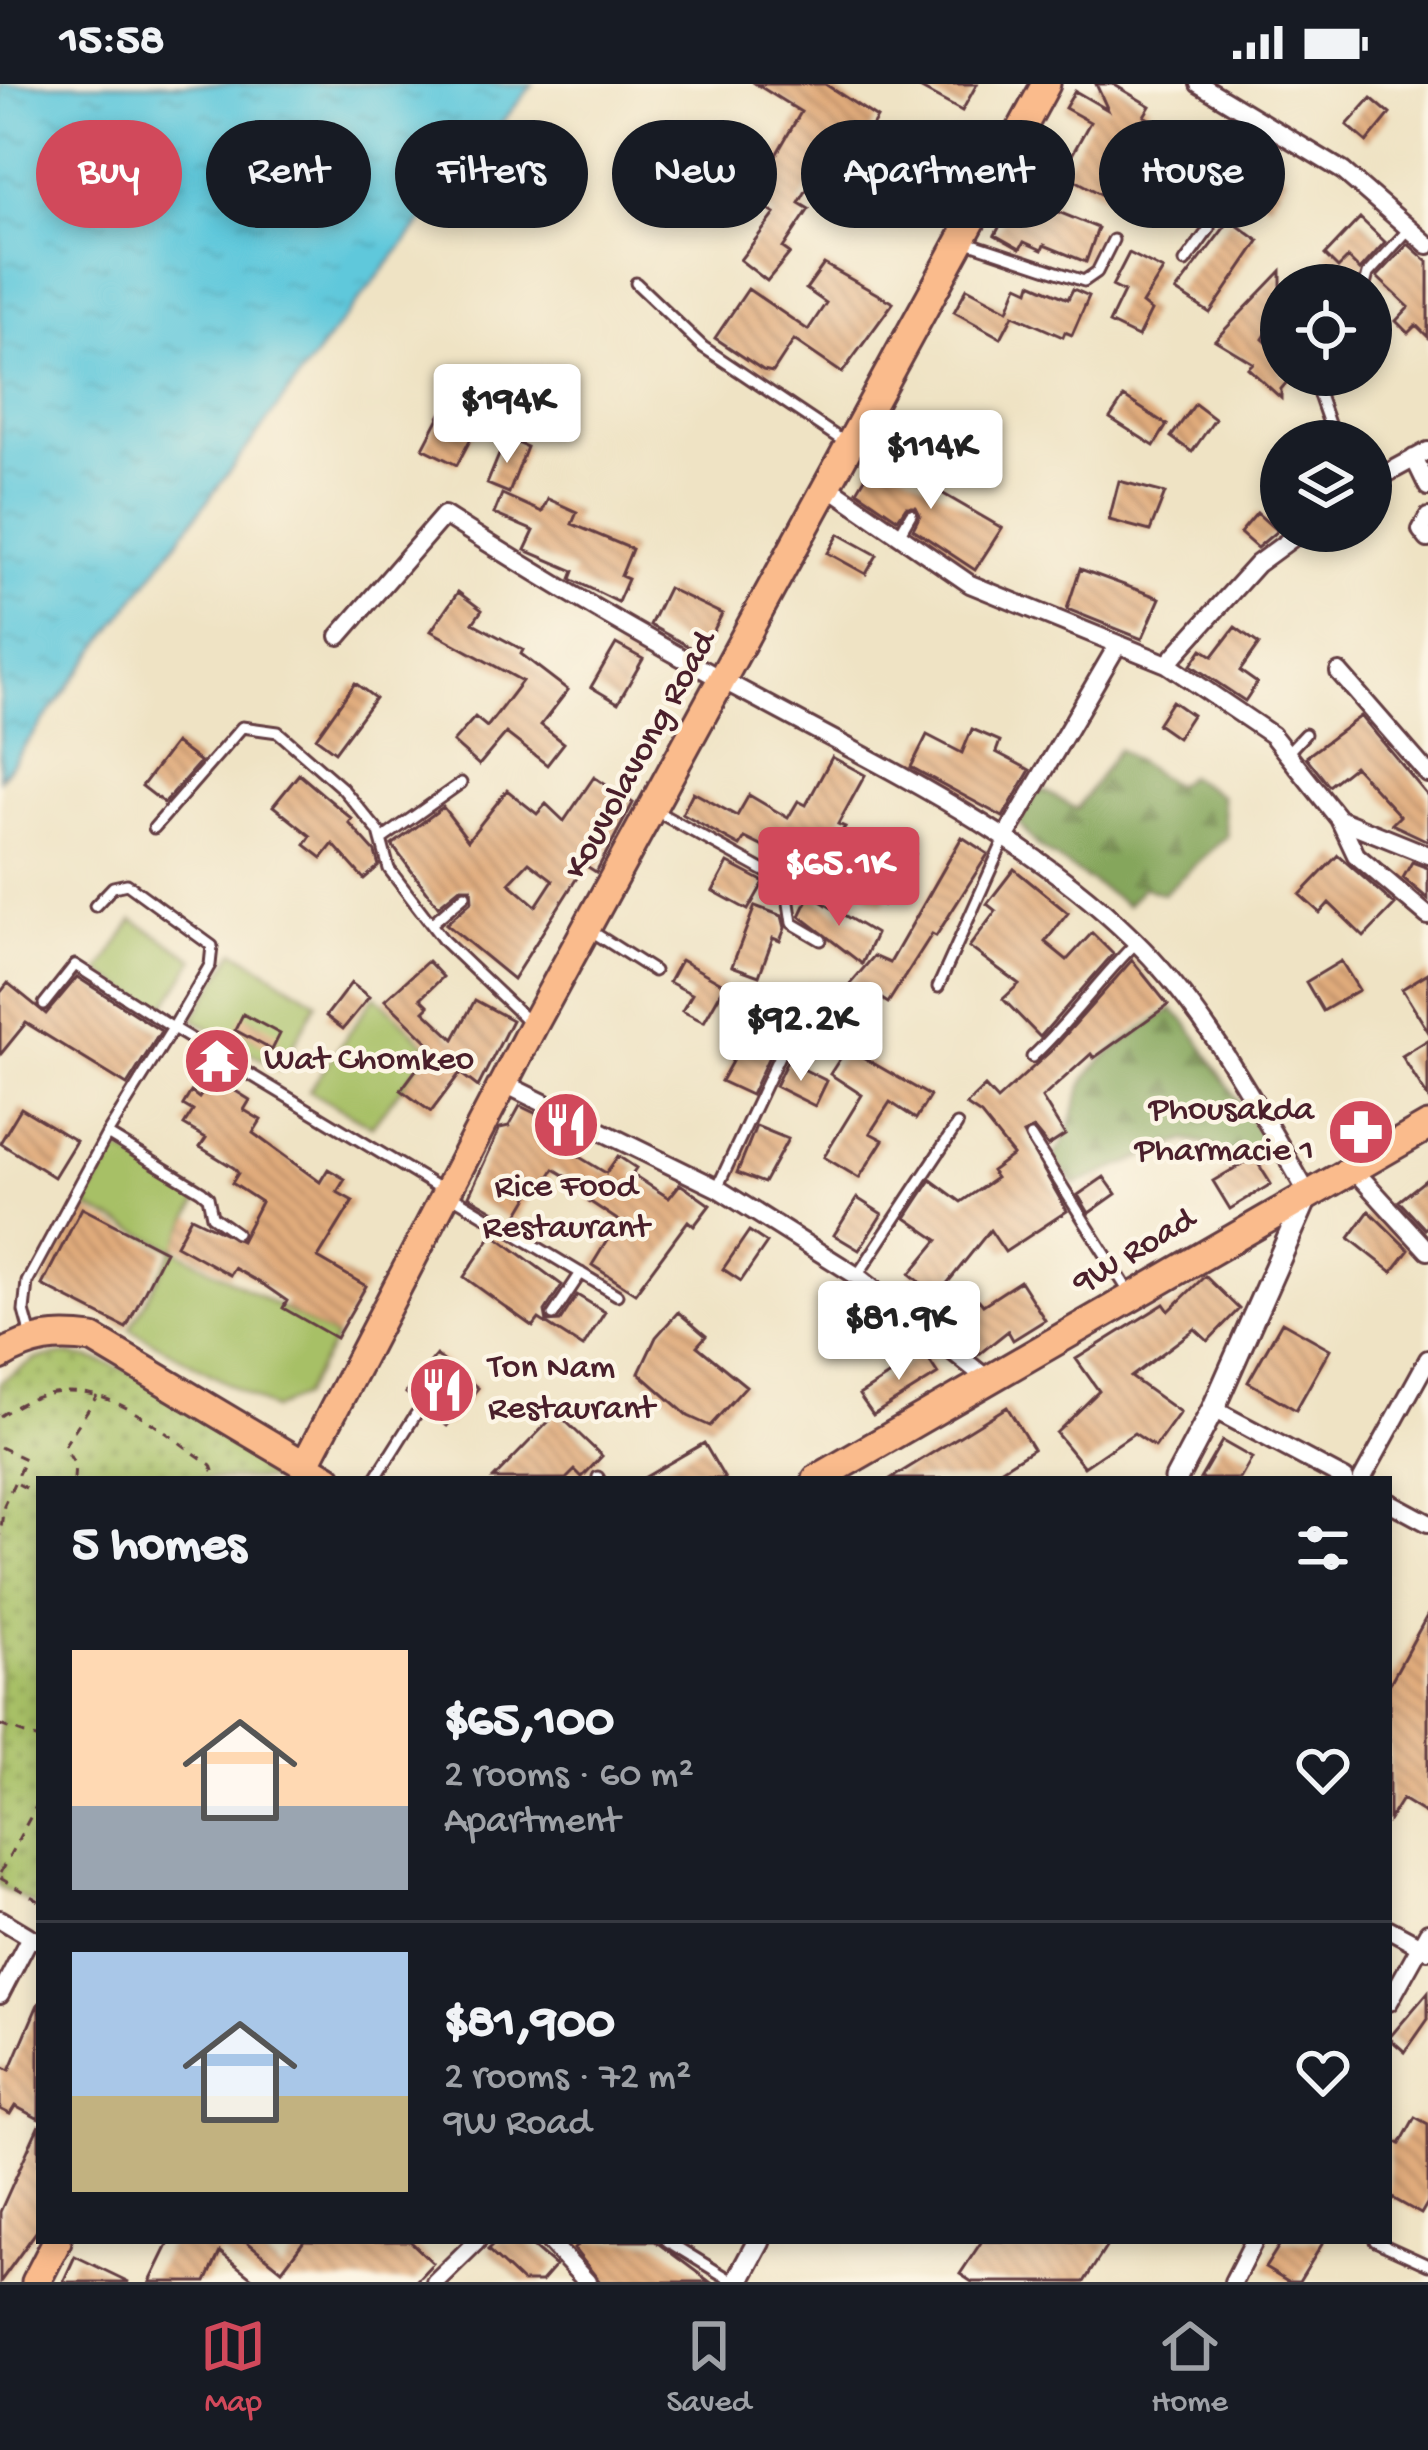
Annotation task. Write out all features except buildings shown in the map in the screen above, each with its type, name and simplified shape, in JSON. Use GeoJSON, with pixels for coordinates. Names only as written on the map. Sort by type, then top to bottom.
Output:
{"type":"FeatureCollection","features":[{"type":"Feature","properties":{"kind":"main road","name":"Kouvolavong Road"},"geometry":{"type":"LineString","coordinates":[[317,1472],[502,1084],[1046,84]]}},
{"type":"Feature","properties":{"kind":"main road","name":"9W Road"},"geometry":{"type":"LineString","coordinates":[[855,1470],[991,1381],[1428,1126]]}},
{"type":"Feature","properties":{"kind":"main road"},"geometry":{"type":"LineString","coordinates":[[0,1356],[32,1340],[59,1334],[93,1339],[317,1472]]}},
{"type":"Feature","properties":{"kind":"main road"},"geometry":{"type":"LineString","coordinates":[[36,2282],[56,2244]]}},
{"type":"Feature","properties":{"kind":"street"},"geometry":{"type":"LineString","coordinates":[[1199,84],[1343,171],[1428,245]]}},
{"type":"Feature","properties":{"kind":"street"},"geometry":{"type":"LineString","coordinates":[[1392,470],[1421,454],[1428,487]]}},
{"type":"Feature","properties":{"kind":"street"},"geometry":{"type":"LineString","coordinates":[[829,487],[970,584],[1167,664],[1288,752],[1339,819],[1356,855],[1428,916]]}},
{"type":"Feature","properties":{"kind":"street"},"geometry":{"type":"LineString","coordinates":[[339,636],[444,515],[604,617],[1005,838],[1051,869],[1137,942],[1241,1080],[1308,1193],[1213,1409],[1178,1476]]}},
{"type":"Feature","properties":{"kind":"street"},"geometry":{"type":"LineString","coordinates":[[1428,517],[1421,530],[1428,539]]}},
{"type":"Feature","properties":{"kind":"street"},"geometry":{"type":"LineString","coordinates":[[1167,664],[1257,564],[1273,552]]}},
{"type":"Feature","properties":{"kind":"street"},"geometry":{"type":"LineString","coordinates":[[1005,838],[1117,646]]}},
{"type":"Feature","properties":{"kind":"street"},"geometry":{"type":"LineString","coordinates":[[1339,672],[1428,774]]}},
{"type":"Feature","properties":{"kind":"street"},"geometry":{"type":"LineString","coordinates":[[1339,819],[1428,855]]}},
{"type":"Feature","properties":{"kind":"street"},"geometry":{"type":"LineString","coordinates":[[502,1084],[717,1188],[857,1276],[991,1381]]}},
{"type":"Feature","properties":{"kind":"street"},"geometry":{"type":"LineString","coordinates":[[1353,1169],[1428,1251]]}},
{"type":"Feature","properties":{"kind":"street"},"geometry":{"type":"LineString","coordinates":[[1364,1476],[1428,1359]]}},
{"type":"Feature","properties":{"kind":"street"},"geometry":{"type":"LineString","coordinates":[[1213,1409],[1339,1476]]}},
{"type":"Feature","properties":{"kind":"street"},"geometry":{"type":"LineString","coordinates":[[1392,1504],[1428,1523]]}},
{"type":"Feature","properties":{"kind":"street"},"geometry":{"type":"LineString","coordinates":[[0,1919],[35,1940],[0,1995]]}},
{"type":"Feature","properties":{"kind":"street"},"geometry":{"type":"LineString","coordinates":[[1392,1930],[1426,1943],[1392,1997]]}},
{"type":"Feature","properties":{"kind":"street"},"geometry":{"type":"LineString","coordinates":[[435,2282],[474,2244]]}},
{"type":"Feature","properties":{"kind":"street"},"geometry":{"type":"LineString","coordinates":[[552,2244],[586,2282]]}},
{"type":"Feature","properties":{"kind":"street"},"geometry":{"type":"LineString","coordinates":[[736,2282],[757,2244]]}},
{"type":"Feature","properties":{"kind":"street"},"geometry":{"type":"LineString","coordinates":[[1233,2282],[1252,2244]]}},
{"type":"Feature","properties":{"kind":"lane"},"geometry":{"type":"LineString","coordinates":[[1185,262],[1209,229],[1210,199],[1261,119]]}},
{"type":"Feature","properties":{"kind":"lane"},"geometry":{"type":"LineString","coordinates":[[1377,264],[1410,228]]}},
{"type":"Feature","properties":{"kind":"lane"},"geometry":{"type":"LineString","coordinates":[[962,241],[1084,280],[1097,272],[1113,241]]}},
{"type":"Feature","properties":{"kind":"lane"},"geometry":{"type":"LineString","coordinates":[[637,283],[703,347],[851,446]]}},
{"type":"Feature","properties":{"kind":"lane"},"geometry":{"type":"LineString","coordinates":[[900,533],[911,514]]}},
{"type":"Feature","properties":{"kind":"lane"},"geometry":{"type":"LineString","coordinates":[[154,828],[242,727],[261,726],[278,732],[342,788],[381,840],[389,869],[431,923],[533,1026]]}},
{"type":"Feature","properties":{"kind":"lane"},"geometry":{"type":"LineString","coordinates":[[1288,752],[1305,734]]}},
{"type":"Feature","properties":{"kind":"lane"},"geometry":{"type":"LineString","coordinates":[[381,840],[461,783]]}},
{"type":"Feature","properties":{"kind":"lane"},"geometry":{"type":"LineString","coordinates":[[655,810],[786,883],[792,923],[820,940]]}},
{"type":"Feature","properties":{"kind":"lane"},"geometry":{"type":"LineString","coordinates":[[938,987],[1005,838]]}},
{"type":"Feature","properties":{"kind":"lane"},"geometry":{"type":"LineString","coordinates":[[32,1340],[24,1311],[27,1282],[107,1134],[210,964],[212,946],[127,884],[113,887],[95,906]]}},
{"type":"Feature","properties":{"kind":"lane"},"geometry":{"type":"LineString","coordinates":[[431,923],[465,895]]}},
{"type":"Feature","properties":{"kind":"lane"},"geometry":{"type":"LineString","coordinates":[[588,929],[654,971]]}},
{"type":"Feature","properties":{"kind":"lane"},"geometry":{"type":"LineString","coordinates":[[1032,1057],[1070,1022],[1099,979],[1137,942]]}},
{"type":"Feature","properties":{"kind":"lane"},"geometry":{"type":"LineString","coordinates":[[44,1004],[75,965],[616,1295]]}},
{"type":"Feature","properties":{"kind":"lane"},"geometry":{"type":"LineString","coordinates":[[717,1188],[787,1039]]}},
{"type":"Feature","properties":{"kind":"lane"},"geometry":{"type":"LineString","coordinates":[[857,1276],[957,1125]]}},
{"type":"Feature","properties":{"kind":"lane"},"geometry":{"type":"LineString","coordinates":[[107,1134],[201,1191],[208,1197],[212,1216],[236,1233]]}},
{"type":"Feature","properties":{"kind":"lane"},"geometry":{"type":"LineString","coordinates":[[1031,1137],[1132,1297]]}},
{"type":"Feature","properties":{"kind":"lane"},"geometry":{"type":"LineString","coordinates":[[553,1315],[580,1273]]}},
{"type":"Feature","properties":{"kind":"lane"},"geometry":{"type":"LineString","coordinates":[[377,1476],[416,1414]]}},
{"type":"Feature","properties":{"kind":"lane"},"geometry":{"type":"LineString","coordinates":[[672,2244],[736,2282]]}},
{"type":"Feature","properties":{"kind":"lane"},"geometry":{"type":"LineString","coordinates":[[1382,2244],[1428,2265]]}},
{"type":"Feature","properties":{"kind":"path"},"geometry":{"type":"LineString","coordinates":[[0,1416],[41,1394],[98,1394],[120,1402],[211,1465],[215,1476]]}},
{"type":"Feature","properties":{"kind":"path"},"geometry":{"type":"LineString","coordinates":[[74,1476],[75,1465],[64,1446],[98,1394]]}},
{"type":"Feature","properties":{"kind":"path"},"geometry":{"type":"LineString","coordinates":[[0,1447],[25,1460],[4,1505],[0,1535]]}},
{"type":"Feature","properties":{"kind":"path"},"geometry":{"type":"LineString","coordinates":[[17,1482],[36,1495]]}},
{"type":"Feature","properties":{"kind":"path"},"geometry":{"type":"LineString","coordinates":[[0,1725],[36,1738]]}},
{"type":"Feature","properties":{"kind":"path"},"geometry":{"type":"LineString","coordinates":[[36,1807],[0,1876],[36,1898]]}},
{"type":"Feature","properties":{"kind":"green space"},"geometry":{"type":"Polygon","coordinates":[[[1118,749],[1174,786],[1188,776],[1221,796],[1227,836],[1163,894],[1143,887],[1127,905],[1037,846],[1019,823],[1039,788],[1077,809],[1118,749]]]}},
{"type":"Feature","properties":{"kind":"green space"},"geometry":{"type":"Polygon","coordinates":[[[133,920],[195,959],[162,1011],[100,972],[133,920]]]}},
{"type":"Feature","properties":{"kind":"green space"},"geometry":{"type":"Polygon","coordinates":[[[235,951],[317,1002],[280,1070],[193,1019],[235,951]]]}},
{"type":"Feature","properties":{"kind":"green space"},"geometry":{"type":"Polygon","coordinates":[[[375,995],[431,1049],[372,1126],[309,1091],[375,995]]]}},
{"type":"Feature","properties":{"kind":"green space"},"geometry":{"type":"Polygon","coordinates":[[[1172,1009],[1188,1024],[1266,1144],[1225,1167],[1214,1146],[1186,1140],[1074,1185],[1053,1158],[1087,1077],[1108,1054],[1172,1009]]]}},
{"type":"Feature","properties":{"kind":"green space"},"geometry":{"type":"Polygon","coordinates":[[[123,1152],[200,1196],[175,1249],[336,1338],[302,1396],[273,1409],[130,1329],[174,1249],[84,1206],[115,1153],[123,1152]]]}},
{"type":"Feature","properties":{"kind":"green space"},"geometry":{"type":"Polygon","coordinates":[[[65,1354],[128,1371],[189,1403],[297,1476],[36,1476],[36,1906],[0,1886],[0,1382],[36,1359],[65,1354]]]}},
{"type":"Feature","properties":{"kind":"water"},"geometry":{"type":"Polygon","coordinates":[[[0,84],[533,84],[504,120],[395,120],[395,228],[417,228],[335,330],[0,779],[0,84]]]}},
{"type":"Feature","properties":{"kind":"place","name":"Wat Chomkeo"},"geometry":{"type":"Point","coordinates":[217,1061]}},
{"type":"Feature","properties":{"kind":"place","name":"Rice Food Restaurant"},"geometry":{"type":"Point","coordinates":[566,1125]}},
{"type":"Feature","properties":{"kind":"place","name":"Phousakda Pharmacie 1"},"geometry":{"type":"Point","coordinates":[1361,1132]}},
{"type":"Feature","properties":{"kind":"place","name":"Ton Nam Restaurant"},"geometry":{"type":"Point","coordinates":[442,1390]}}]}
